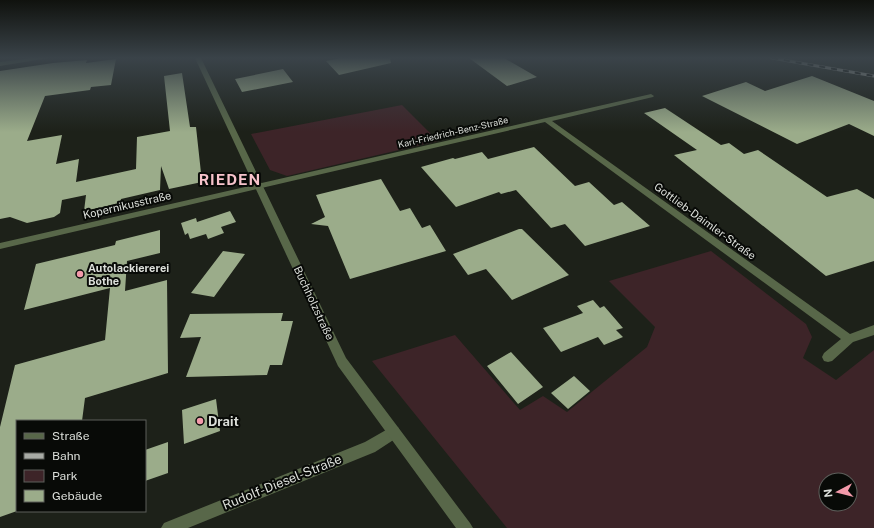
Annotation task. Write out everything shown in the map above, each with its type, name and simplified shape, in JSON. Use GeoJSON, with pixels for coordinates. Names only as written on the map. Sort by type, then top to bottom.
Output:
{"type":"FeatureCollection","features":[{"type":"Feature","properties":{"kind":"street","name":"Buchholzstraße"},"geometry":{"type":"LineString","coordinates":[[210,83],[342,362],[465,528]]}},
{"type":"Feature","properties":{"kind":"street","name":"Karl-Friedrich-Benz-Straße"},"geometry":{"type":"LineString","coordinates":[[259,187],[651,96]]}},
{"type":"Feature","properties":{"kind":"street","name":"Gottlieb-Daimler-Straße"},"geometry":{"type":"LineString","coordinates":[[548,121],[849,339]]}},
{"type":"Feature","properties":{"kind":"street","name":"Kopernikusstraße"},"geometry":{"type":"LineString","coordinates":[[0,246],[259,187]]}},
{"type":"Feature","properties":{"kind":"street"},"geometry":{"type":"LineString","coordinates":[[828,357],[849,339],[874,330]]}},
{"type":"Feature","properties":{"kind":"street","name":"Rudolf-Diesel-Straße"},"geometry":{"type":"LineString","coordinates":[[168,528],[370,447],[394,432]]}},
{"type":"Feature","properties":{"kind":"green space"},"geometry":{"type":"Polygon","coordinates":[[[402,105],[438,141],[287,176],[270,170],[251,134],[402,105]]]}},
{"type":"Feature","properties":{"kind":"green space"},"geometry":{"type":"Polygon","coordinates":[[[711,251],[806,324],[812,337],[803,358],[836,380],[874,350],[874,528],[507,528],[372,361],[455,335],[520,410],[543,396],[567,412],[647,347],[655,327],[609,281],[711,251]]]}},
{"type":"Feature","properties":{"kind":"building"},"geometry":{"type":"Polygon","coordinates":[[[0,83],[111,83],[111,85],[91,87],[90,90],[45,96],[27,141],[62,135],[56,164],[79,159],[76,182],[136,169],[137,137],[170,131],[165,83],[183,83],[190,127],[196,127],[202,182],[169,189],[161,166],[160,190],[121,199],[120,203],[84,211],[86,195],[62,200],[60,213],[54,217],[27,223],[10,217],[0,219],[0,83]]]}},
{"type":"Feature","properties":{"kind":"building"},"geometry":{"type":"Polygon","coordinates":[[[237,83],[290,83],[242,92],[237,83]]]}},
{"type":"Feature","properties":{"kind":"building"},"geometry":{"type":"Polygon","coordinates":[[[502,83],[518,83],[507,86],[502,83]]]}},
{"type":"Feature","properties":{"kind":"building"},"geometry":{"type":"Polygon","coordinates":[[[744,83],[747,83],[765,91],[791,83],[828,83],[874,101],[874,136],[849,124],[797,144],[702,96],[744,83]]]}},
{"type":"Feature","properties":{"kind":"building"},"geometry":{"type":"Polygon","coordinates":[[[665,108],[721,145],[729,143],[744,154],[758,150],[827,197],[857,189],[874,199],[874,261],[826,276],[674,155],[697,150],[644,113],[665,108]]]}},
{"type":"Feature","properties":{"kind":"building"},"geometry":{"type":"Polygon","coordinates":[[[534,147],[575,186],[589,182],[614,205],[622,202],[650,226],[585,246],[565,224],[551,228],[516,190],[501,194],[499,192],[456,207],[421,167],[482,152],[488,159],[534,147]]]}},
{"type":"Feature","properties":{"kind":"building"},"geometry":{"type":"Polygon","coordinates":[[[381,179],[400,211],[410,208],[422,228],[430,225],[446,251],[350,279],[328,226],[311,224],[325,217],[316,195],[381,179]]]}},
{"type":"Feature","properties":{"kind":"building"},"geometry":{"type":"Polygon","coordinates":[[[230,211],[236,222],[221,227],[224,233],[208,239],[206,234],[190,239],[188,233],[185,235],[181,223],[196,218],[197,222],[230,211]]]}},
{"type":"Feature","properties":{"kind":"building"},"geometry":{"type":"Polygon","coordinates":[[[522,229],[569,275],[512,300],[486,269],[468,275],[453,254],[522,229]]]}},
{"type":"Feature","properties":{"kind":"building"},"geometry":{"type":"Polygon","coordinates":[[[160,230],[160,253],[127,261],[125,291],[167,280],[168,373],[85,398],[82,420],[16,420],[16,511],[0,517],[0,427],[15,365],[105,340],[110,288],[24,310],[36,264],[115,245],[116,241],[160,230]]]}},
{"type":"Feature","properties":{"kind":"building"},"geometry":{"type":"Polygon","coordinates":[[[223,251],[245,254],[214,297],[191,293],[223,251]]]}},
{"type":"Feature","properties":{"kind":"building"},"geometry":{"type":"Polygon","coordinates":[[[593,300],[600,308],[604,306],[623,328],[616,330],[623,337],[604,345],[598,337],[561,352],[543,328],[583,313],[577,306],[593,300]]]}},
{"type":"Feature","properties":{"kind":"building"},"geometry":{"type":"Polygon","coordinates":[[[283,313],[281,321],[293,321],[282,365],[270,365],[267,375],[186,377],[201,337],[180,338],[190,314],[283,313]]]}},
{"type":"Feature","properties":{"kind":"building"},"geometry":{"type":"Polygon","coordinates":[[[511,352],[543,387],[518,404],[487,366],[511,352]]]}},
{"type":"Feature","properties":{"kind":"building"},"geometry":{"type":"Polygon","coordinates":[[[574,376],[590,391],[568,409],[551,393],[574,376]]]}},
{"type":"Feature","properties":{"kind":"building","name":"Drait"},"geometry":{"type":"Polygon","coordinates":[[[216,399],[220,431],[184,444],[182,410],[216,399]]]}},
{"type":"Feature","properties":{"kind":"building"},"geometry":{"type":"Polygon","coordinates":[[[168,442],[168,473],[146,481],[146,450],[168,442]]]}},
{"type":"Feature","properties":{"kind":"place","name":"Autolackiererei Bothe"},"geometry":{"type":"Point","coordinates":[80,274]}},
{"type":"Feature","properties":{"kind":"place","name":"Drait"},"geometry":{"type":"Point","coordinates":[200,421]}},
{"type":"Feature","properties":{"kind":"district","name":"RIEDEN"},"geometry":{"type":"Point","coordinates":[230,179]}}]}
